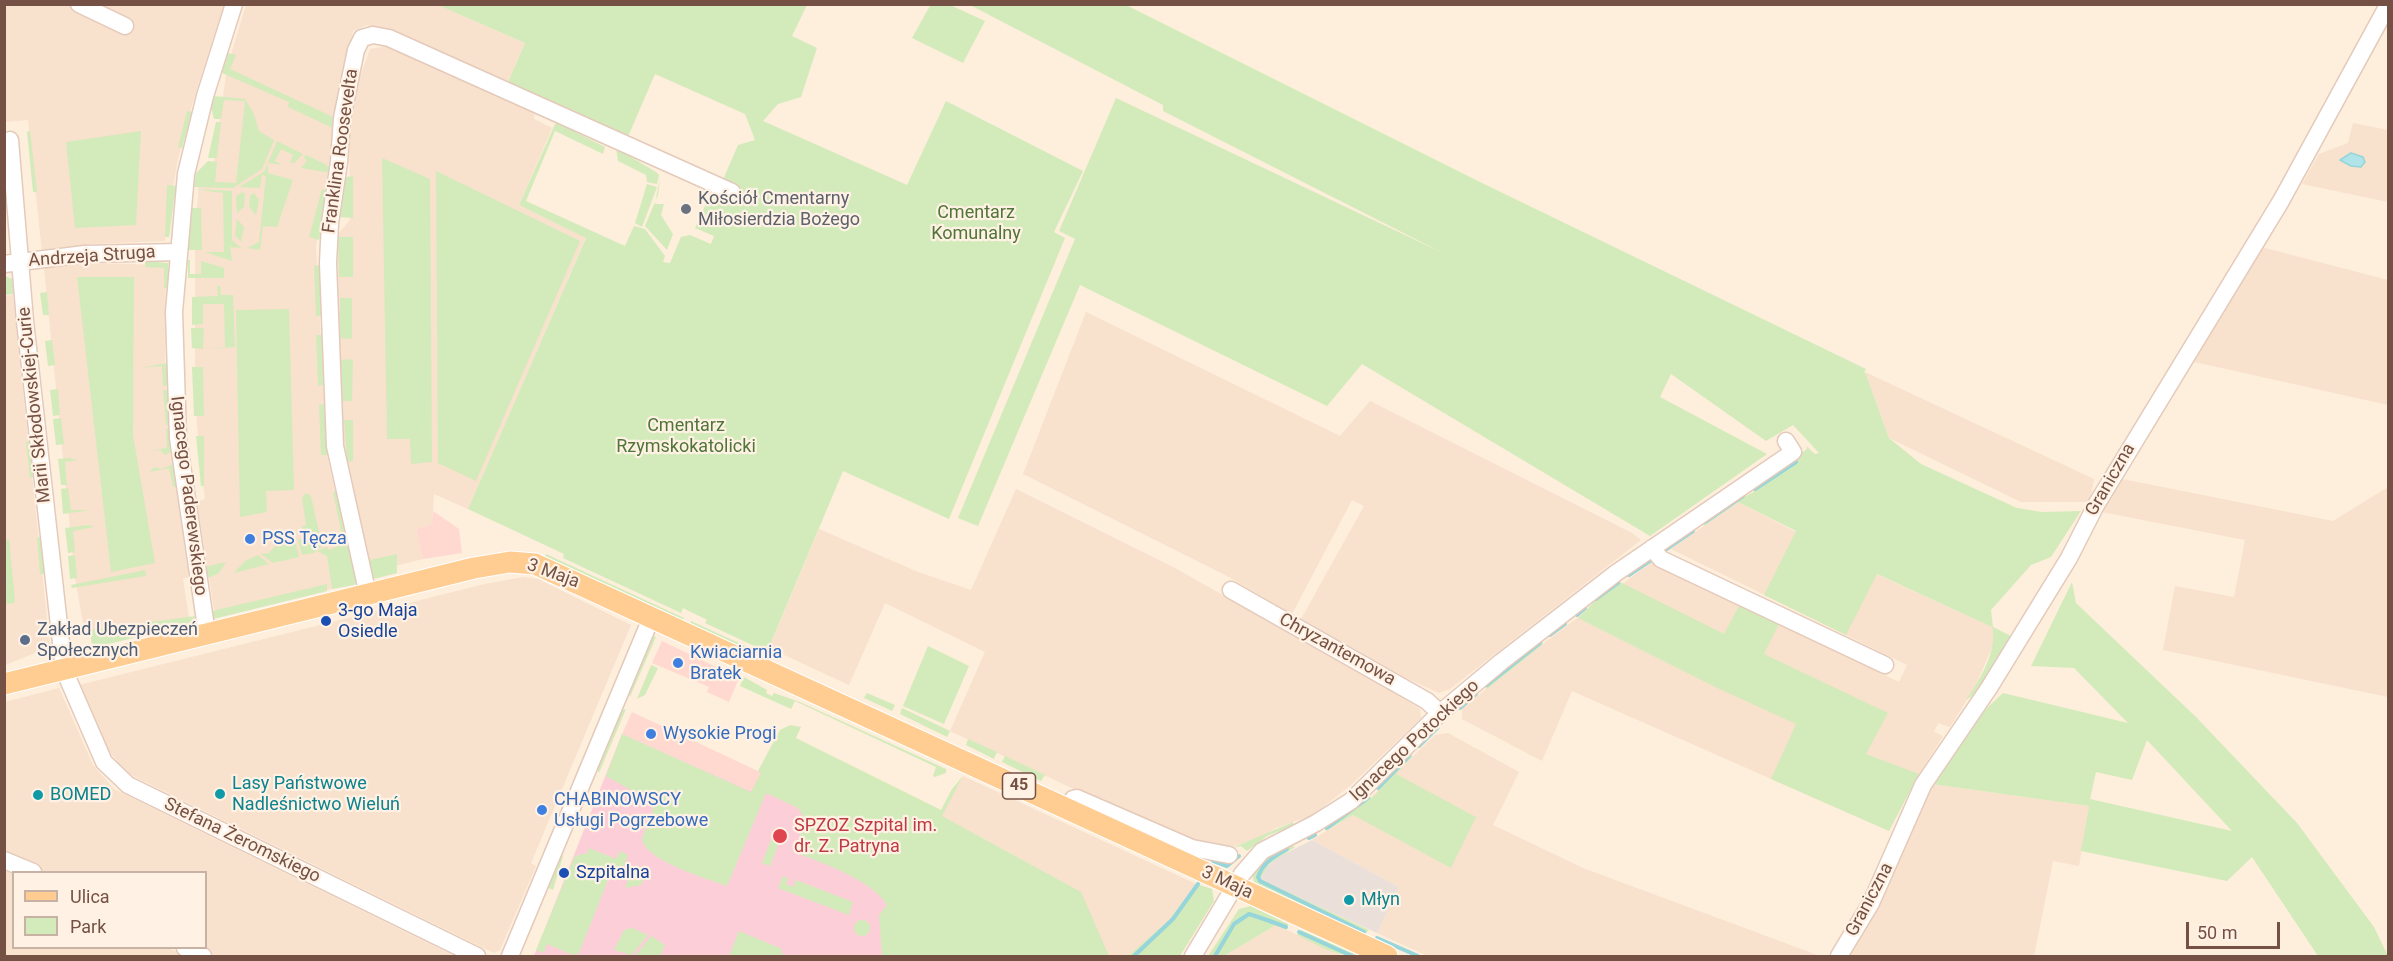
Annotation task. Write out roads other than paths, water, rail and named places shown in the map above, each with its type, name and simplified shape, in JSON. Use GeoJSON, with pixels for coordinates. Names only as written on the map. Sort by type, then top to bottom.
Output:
{"type":"FeatureCollection","features":[{"type":"Feature","properties":{"kind":"main road","name":"3 Maja"},"geometry":{"type":"LineString","coordinates":[[4,684],[474,568],[521,562],[548,568],[1387,957]]}},
{"type":"Feature","properties":{"kind":"street"},"geometry":{"type":"LineString","coordinates":[[79,4],[125,26]]}},
{"type":"Feature","properties":{"kind":"street","name":"Ignacego Paderewskiego"},"geometry":{"type":"LineString","coordinates":[[207,634],[177,422],[174,312],[184,187],[192,143],[234,4]]}},
{"type":"Feature","properties":{"kind":"street","name":"Graniczna"},"geometry":{"type":"LineString","coordinates":[[1839,957],[1871,903],[1923,785],[1989,688],[2069,558],[2101,495],[2281,201],[2388,5]]}},
{"type":"Feature","properties":{"kind":"street","name":"Franklina Roosevelta"},"geometry":{"type":"LineString","coordinates":[[368,595],[335,446],[328,263],[329,229],[339,162],[341,127],[356,50],[362,38],[373,35],[388,38],[541,105],[631,149],[732,192]]}},
{"type":"Feature","properties":{"kind":"street","name":"Marii Skłodowskiej-Curie"},"geometry":{"type":"LineString","coordinates":[[10,140],[13,263],[64,670]]}},
{"type":"Feature","properties":{"kind":"street","name":"Andrzeja Struga"},"geometry":{"type":"LineString","coordinates":[[13,263],[85,254],[179,252]]}},
{"type":"Feature","properties":{"kind":"street","name":"Ignacego Potockiego"},"geometry":{"type":"LineString","coordinates":[[1193,957],[1258,854],[1273,844],[1316,824],[1351,801],[1440,712],[1586,596],[1793,452],[1786,441]]}},
{"type":"Feature","properties":{"kind":"street"},"geometry":{"type":"LineString","coordinates":[[1652,548],[1661,559],[1885,665]]}},
{"type":"Feature","properties":{"kind":"street","name":"Chryzantemowa"},"geometry":{"type":"LineString","coordinates":[[1231,590],[1422,698],[1440,712]]}},
{"type":"Feature","properties":{"kind":"street"},"geometry":{"type":"LineString","coordinates":[[510,957],[652,616]]}},
{"type":"Feature","properties":{"kind":"street","name":"Stefana Żeromskiego"},"geometry":{"type":"LineString","coordinates":[[64,670],[100,755],[114,774],[128,785],[477,957]]}},
{"type":"Feature","properties":{"kind":"street","name":"3 Maja"},"geometry":{"type":"LineString","coordinates":[[1067,808],[1073,799],[1077,798],[1192,848],[1229,855]]}},
{"type":"Feature","properties":{"kind":"street"},"geometry":{"type":"LineString","coordinates":[[4,860],[29,871]]}},
{"type":"Feature","properties":{"kind":"street"},"geometry":{"type":"LineString","coordinates":[[187,949],[203,957]]}},
{"type":"Feature","properties":{"kind":"water"},"geometry":{"type":"Polygon","coordinates":[[[2351,153],[2363,157],[2365,162],[2361,167],[2351,166],[2340,160],[2351,153]]]}},
{"type":"Feature","properties":{"kind":"waterway"},"geometry":{"type":"LineString","coordinates":[[1755,489],[1796,462]]}},
{"type":"Feature","properties":{"kind":"waterway"},"geometry":{"type":"LineString","coordinates":[[1705,522],[1743,496]]}},
{"type":"Feature","properties":{"kind":"waterway"},"geometry":{"type":"LineString","coordinates":[[1662,552],[1693,531]]}},
{"type":"Feature","properties":{"kind":"waterway"},"geometry":{"type":"LineString","coordinates":[[1629,575],[1651,560]]}},
{"type":"Feature","properties":{"kind":"waterway"},"geometry":{"type":"LineString","coordinates":[[1596,599],[1618,583]]}},
{"type":"Feature","properties":{"kind":"waterway"},"geometry":{"type":"LineString","coordinates":[[1577,615],[1585,608]]}},
{"type":"Feature","properties":{"kind":"waterway"},"geometry":{"type":"LineString","coordinates":[[1550,635],[1565,624]]}},
{"type":"Feature","properties":{"kind":"waterway"},"geometry":{"type":"LineString","coordinates":[[1487,685],[1540,643]]}},
{"type":"Feature","properties":{"kind":"waterway"},"geometry":{"type":"LineString","coordinates":[[1460,708],[1476,694]]}},
{"type":"Feature","properties":{"kind":"waterway"},"geometry":{"type":"LineString","coordinates":[[1419,746],[1438,727]]}},
{"type":"Feature","properties":{"kind":"waterway"},"geometry":{"type":"LineString","coordinates":[[1378,788],[1409,756]]}},
{"type":"Feature","properties":{"kind":"waterway"},"geometry":{"type":"LineString","coordinates":[[1327,828],[1368,798]]}},
{"type":"Feature","properties":{"kind":"waterway"},"geometry":{"type":"LineString","coordinates":[[1309,838],[1315,835]]}},
{"type":"Feature","properties":{"kind":"waterway"},"geometry":{"type":"LineString","coordinates":[[1287,849],[1266,863],[1258,877],[1260,881],[1364,932]]}},
{"type":"Feature","properties":{"kind":"waterway"},"geometry":{"type":"LineString","coordinates":[[1213,861],[1227,866],[1239,856]]}},
{"type":"Feature","properties":{"kind":"waterway"},"geometry":{"type":"LineString","coordinates":[[1134,956],[1173,919],[1198,884]]}},
{"type":"Feature","properties":{"kind":"waterway"},"geometry":{"type":"LineString","coordinates":[[1215,956],[1234,924],[1249,914],[1267,920]]}},
{"type":"Feature","properties":{"kind":"waterway"},"geometry":{"type":"LineString","coordinates":[[1267,920],[1286,927]]}},
{"type":"Feature","properties":{"kind":"waterway"},"geometry":{"type":"LineString","coordinates":[[1299,932],[1352,956]]}},
{"type":"Feature","properties":{"kind":"waterway"},"geometry":{"type":"LineString","coordinates":[[1377,938],[1418,956]]}},
{"type":"Feature","properties":{"kind":"place","name":"Kościół Cmentarny Miłosierdzia Bożego"},"geometry":{"type":"Point","coordinates":[686,209]}},
{"type":"Feature","properties":{"kind":"place","name":"PSS Tęcza"},"geometry":{"type":"Point","coordinates":[250,539]}},
{"type":"Feature","properties":{"kind":"place","name":"3-go Maja Osiedle"},"geometry":{"type":"Point","coordinates":[326,621]}},
{"type":"Feature","properties":{"kind":"place","name":"Zakład Ubezpieczeń Społecznych"},"geometry":{"type":"Point","coordinates":[25,640]}},
{"type":"Feature","properties":{"kind":"place","name":"Kwiaciarnia Bratek"},"geometry":{"type":"Point","coordinates":[678,663]}},
{"type":"Feature","properties":{"kind":"place","name":"Wysokie Progi"},"geometry":{"type":"Point","coordinates":[651,734]}},
{"type":"Feature","properties":{"kind":"place","name":"Lasy Państwowe Nadleśnictwo Wieluń"},"geometry":{"type":"Point","coordinates":[220,794]}},
{"type":"Feature","properties":{"kind":"place","name":"BOMED"},"geometry":{"type":"Point","coordinates":[38,795]}},
{"type":"Feature","properties":{"kind":"place","name":"CHABINOWSCY Usługi Pogrzebowe"},"geometry":{"type":"Point","coordinates":[542,810]}},
{"type":"Feature","properties":{"kind":"place","name":"SPZOZ Szpital im. dr. Z. Patryna"},"geometry":{"type":"Point","coordinates":[780,836]}},
{"type":"Feature","properties":{"kind":"place","name":"Szpitalna"},"geometry":{"type":"Point","coordinates":[564,873]}},
{"type":"Feature","properties":{"kind":"place","name":"Młyn"},"geometry":{"type":"Point","coordinates":[1349,900]}},
{"type":"Feature","properties":{"kind":"park label","name":"Cmentarz Komunalny"},"geometry":{"type":"Point","coordinates":[976,223]}},
{"type":"Feature","properties":{"kind":"park label","name":"Cmentarz Rzymskokatolicki"},"geometry":{"type":"Point","coordinates":[686,436]}}]}
